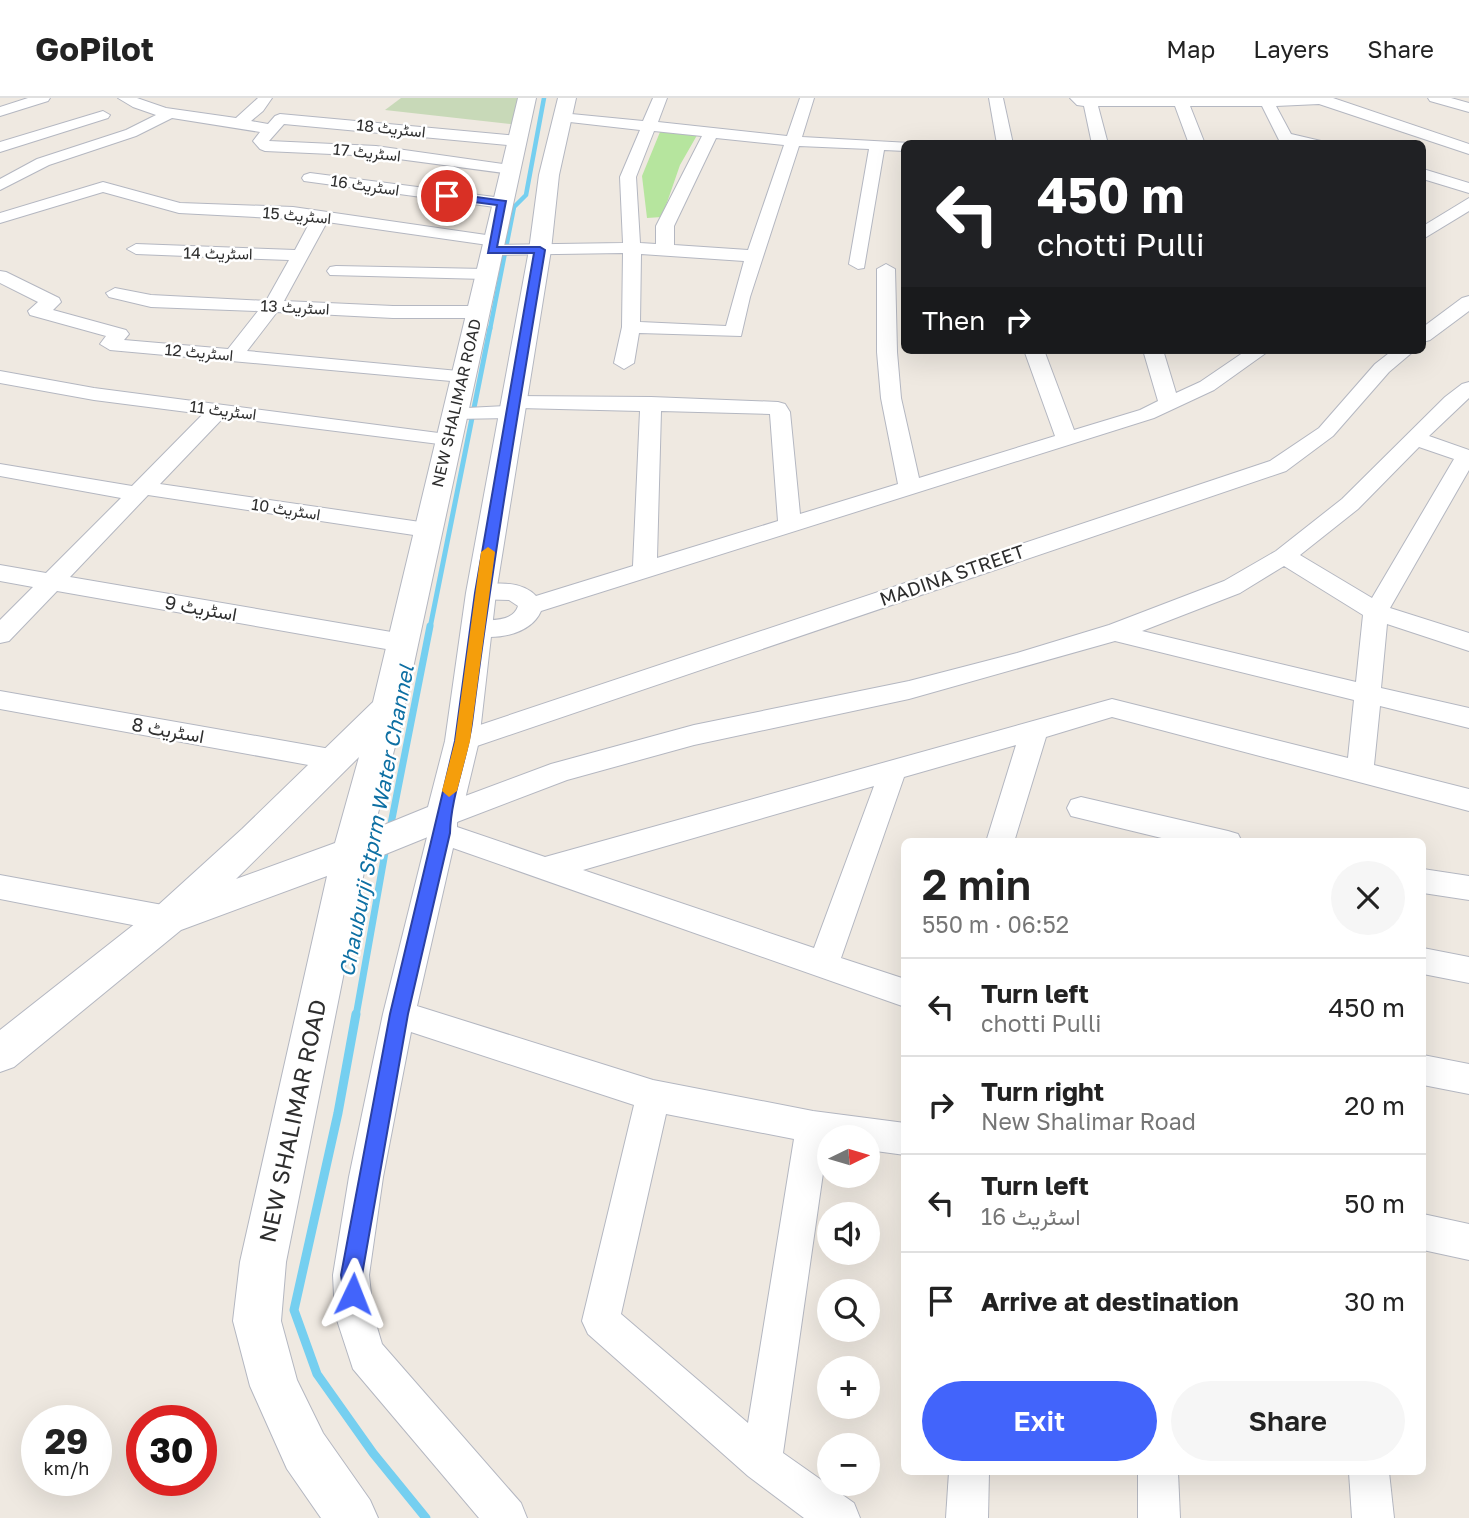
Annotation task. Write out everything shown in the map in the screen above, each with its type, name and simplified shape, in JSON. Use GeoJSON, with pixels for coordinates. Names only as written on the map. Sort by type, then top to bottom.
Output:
{"type":"FeatureCollection","features":[{"type":"Feature","properties":{"kind":"street"},"geometry":{"type":"LineString","coordinates":[[0,112],[43,98]]}},
{"type":"Feature","properties":{"kind":"street","name":"اسٹریٹ 17"},"geometry":{"type":"LineString","coordinates":[[125,98],[140,107],[169,114],[239,123],[267,138],[376,151],[514,155]]}},
{"type":"Feature","properties":{"kind":"street"},"geometry":{"type":"LineString","coordinates":[[187,117],[202,98]]}},
{"type":"Feature","properties":{"kind":"street"},"geometry":{"type":"LineString","coordinates":[[239,123],[258,108],[265,98]]}},
{"type":"Feature","properties":{"kind":"street","name":"NEW SHALIMAR ROAD"},"geometry":{"type":"LineString","coordinates":[[352,1518],[305,1451],[274,1386],[257,1321],[263,1262],[360,849],[427,530],[455,422],[462,376],[493,254],[527,98]]}},
{"type":"Feature","properties":{"kind":"street"},"geometry":{"type":"LineString","coordinates":[[624,363],[631,327],[632,248],[628,177],[660,98]]}},
{"type":"Feature","properties":{"kind":"street"},"geometry":{"type":"LineString","coordinates":[[631,327],[734,332],[741,297],[807,98]]}},
{"type":"Feature","properties":{"kind":"street"},"geometry":{"type":"LineString","coordinates":[[996,98],[1004,140]]}},
{"type":"Feature","properties":{"kind":"street"},"geometry":{"type":"LineString","coordinates":[[1435,98],[1469,108]]}},
{"type":"Feature","properties":{"kind":"street"},"geometry":{"type":"LineString","coordinates":[[1265,99],[1287,140]]}},
{"type":"Feature","properties":{"kind":"street"},"geometry":{"type":"LineString","coordinates":[[1098,140],[1083,100],[1322,99],[1469,149]]}},
{"type":"Feature","properties":{"kind":"street"},"geometry":{"type":"LineString","coordinates":[[1181,101],[1195,140]]}},
{"type":"Feature","properties":{"kind":"street"},"geometry":{"type":"LineString","coordinates":[[506,1518],[367,1355],[354,1314],[353,1262],[366,1177],[438,824],[462,741],[507,409],[534,250],[564,108],[647,125],[794,141],[901,146]]}},
{"type":"Feature","properties":{"kind":"street"},"geometry":{"type":"LineString","coordinates":[[0,184],[43,162],[131,133],[169,114]]}},
{"type":"Feature","properties":{"kind":"street"},"geometry":{"type":"LineString","coordinates":[[0,146],[103,115]]}},
{"type":"Feature","properties":{"kind":"street","name":"اسٹریٹ 18"},"geometry":{"type":"LineString","coordinates":[[267,138],[280,119],[514,155]]}},
{"type":"Feature","properties":{"kind":"street"},"geometry":{"type":"LineString","coordinates":[[665,250],[665,226],[712,131]]}},
{"type":"Feature","properties":{"kind":"street"},"geometry":{"type":"LineString","coordinates":[[858,264],[877,145]]}},
{"type":"Feature","properties":{"kind":"street"},"geometry":{"type":"LineString","coordinates":[[1426,175],[1469,188]]}},
{"type":"Feature","properties":{"kind":"street","name":"اسٹریٹ 16"},"geometry":{"type":"LineString","coordinates":[[310,178],[502,203]]}},
{"type":"Feature","properties":{"kind":"street","name":"اسٹریٹ 15"},"geometry":{"type":"LineString","coordinates":[[0,218],[103,187],[179,208],[293,212],[322,216],[493,254]]}},
{"type":"Feature","properties":{"kind":"street"},"geometry":{"type":"LineString","coordinates":[[1426,232],[1469,203]]}},
{"type":"Feature","properties":{"kind":"street"},"geometry":{"type":"LineString","coordinates":[[233,355],[272,306],[322,216]]}},
{"type":"Feature","properties":{"kind":"street"},"geometry":{"type":"LineString","coordinates":[[336,271],[534,250],[632,248],[756,256]]}},
{"type":"Feature","properties":{"kind":"street","name":"اسٹریٹ 14"},"geometry":{"type":"LineString","coordinates":[[136,249],[300,255]]}},
{"type":"Feature","properties":{"kind":"street"},"geometry":{"type":"LineString","coordinates":[[886,269],[887,352],[891,398],[910,488]]}},
{"type":"Feature","properties":{"kind":"street","name":"اسٹریٹ 12"},"geometry":{"type":"LineString","coordinates":[[0,276],[52,302],[37,312],[120,334],[110,344],[462,376]]}},
{"type":"Feature","properties":{"kind":"street","name":"اسٹریٹ 13"},"geometry":{"type":"LineString","coordinates":[[115,293],[151,301],[393,312],[477,312]]}},
{"type":"Feature","properties":{"kind":"street"},"geometry":{"type":"LineString","coordinates":[[1426,334],[1469,302]]}},
{"type":"Feature","properties":{"kind":"street"},"geometry":{"type":"LineString","coordinates":[[1035,354],[1067,439]]}},
{"type":"Feature","properties":{"kind":"street"},"geometry":{"type":"LineString","coordinates":[[1154,354],[1169,403]]}},
{"type":"Feature","properties":{"kind":"street"},"geometry":{"type":"LineString","coordinates":[[530,606],[1147,414],[1207,386],[1254,354]]}},
{"type":"Feature","properties":{"kind":"street","name":"MADINA STREET"},"geometry":{"type":"LineString","coordinates":[[462,741],[1278,466],[1326,432],[1382,368],[1400,354]]}},
{"type":"Feature","properties":{"kind":"street","name":"اسٹریٹ 11"},"geometry":{"type":"LineString","coordinates":[[0,377],[93,394],[219,410],[455,422],[507,409],[651,403],[778,408],[790,525]]}},
{"type":"Feature","properties":{"kind":"street"},"geometry":{"type":"LineString","coordinates":[[0,887],[168,919],[360,849],[438,824],[561,771],[694,735],[909,690],[1118,631],[1232,587],[1284,556],[1350,504],[1416,439],[1463,399]]}},
{"type":"Feature","properties":{"kind":"street"},"geometry":{"type":"LineString","coordinates":[[645,569],[651,403]]}},
{"type":"Feature","properties":{"kind":"street"},"geometry":{"type":"LineString","coordinates":[[0,635],[219,410]]}},
{"type":"Feature","properties":{"kind":"street"},"geometry":{"type":"LineString","coordinates":[[1360,773],[1377,612],[1467,456],[1416,439]]}},
{"type":"Feature","properties":{"kind":"street","name":"اسٹریٹ 10"},"geometry":{"type":"LineString","coordinates":[[0,470],[427,530]]}},
{"type":"Feature","properties":{"kind":"street"},"geometry":{"type":"LineString","coordinates":[[1284,556],[1377,612],[1469,642]]}},
{"type":"Feature","properties":{"kind":"street","name":"اسٹریٹ 9"},"geometry":{"type":"LineString","coordinates":[[0,573],[402,643]]}},
{"type":"Feature","properties":{"kind":"street"},"geometry":{"type":"LineString","coordinates":[[477,628],[515,624],[530,612],[530,606],[524,596],[514,592],[481,593]]}},
{"type":"Feature","properties":{"kind":"street"},"geometry":{"type":"LineString","coordinates":[[1118,631],[1126,636],[1469,718]]}},
{"type":"Feature","properties":{"kind":"street","name":"اسٹریٹ 8"},"geometry":{"type":"LineString","coordinates":[[0,700],[335,760]]}},
{"type":"Feature","properties":{"kind":"street"},"geometry":{"type":"LineString","coordinates":[[0,1054],[168,919],[388,708]]}},
{"type":"Feature","properties":{"kind":"street"},"geometry":{"type":"LineString","coordinates":[[547,868],[1112,708],[1469,800]]}},
{"type":"Feature","properties":{"kind":"street"},"geometry":{"type":"LineString","coordinates":[[1001,838],[1035,728]]}},
{"type":"Feature","properties":{"kind":"street"},"geometry":{"type":"LineString","coordinates":[[823,966],[894,768]]}},
{"type":"Feature","properties":{"kind":"street"},"geometry":{"type":"LineString","coordinates":[[1081,808],[1211,838]]}},
{"type":"Feature","properties":{"kind":"street"},"geometry":{"type":"LineString","coordinates":[[438,824],[547,868],[901,992]]}},
{"type":"Feature","properties":{"kind":"street"},"geometry":{"type":"LineString","coordinates":[[1426,881],[1469,888]]}},
{"type":"Feature","properties":{"kind":"street"},"geometry":{"type":"LineString","coordinates":[[1426,962],[1469,970]]}},
{"type":"Feature","properties":{"kind":"street"},"geometry":{"type":"LineString","coordinates":[[399,1014],[653,1096],[813,1127],[901,1137]]}},
{"type":"Feature","properties":{"kind":"street"},"geometry":{"type":"LineString","coordinates":[[1426,1071],[1469,1079]]}},
{"type":"Feature","properties":{"kind":"street"},"geometry":{"type":"LineString","coordinates":[[653,1096],[601,1321],[762,1462],[839,1518]]}},
{"type":"Feature","properties":{"kind":"street"},"geometry":{"type":"LineString","coordinates":[[762,1462],[813,1127]]}},
{"type":"Feature","properties":{"kind":"street"},"geometry":{"type":"LineString","coordinates":[[1426,1233],[1469,1242]]}},
{"type":"Feature","properties":{"kind":"street"},"geometry":{"type":"LineString","coordinates":[[967,1518],[969,1475]]}},
{"type":"Feature","properties":{"kind":"street"},"geometry":{"type":"LineString","coordinates":[[1158,1475],[1159,1518]]}},
{"type":"Feature","properties":{"kind":"street"},"geometry":{"type":"LineString","coordinates":[[1368,1475],[1373,1518]]}},
{"type":"Feature","properties":{"kind":"green space"},"geometry":{"type":"Polygon","coordinates":[[[401,98],[527,98],[520,125],[385,110],[401,98]]]}},
{"type":"Feature","properties":{"kind":"green space"},"geometry":{"type":"Polygon","coordinates":[[[700,130],[680,165],[662,217],[647,218],[642,176],[660,132],[700,130]]]}},
{"type":"Feature","properties":{"kind":"waterway","name":"Chauburji Stprm Water Channel"},"geometry":{"type":"LineString","coordinates":[[490,329],[514,207],[526,195],[544,98]]}},
{"type":"Feature","properties":{"kind":"waterway","name":"Chauburji Stprm Water Channel"},"geometry":{"type":"LineString","coordinates":[[430,628],[490,328]]}},
{"type":"Feature","properties":{"kind":"waterway","name":"Chauburji Stprm Water Channel"},"geometry":{"type":"LineString","coordinates":[[390,829],[430,626]]}},
{"type":"Feature","properties":{"kind":"waterway","name":"Chauburji Stprm Water Channel"},"geometry":{"type":"LineString","coordinates":[[356,1016],[386,847]]}},
{"type":"Feature","properties":{"kind":"waterway","name":"Chauburji Stprm Water Channel"},"geometry":{"type":"LineString","coordinates":[[356,1014],[338,1113],[294,1310],[317,1374],[373,1453],[426,1518]]}},
{"type":"Feature","properties":{"kind":"slow traffic"},"geometry":{"type":"LineString","coordinates":[[449,791],[462,741],[488,552]]}},
{"type":"Feature","properties":{"kind":"route"},"geometry":{"type":"LineString","coordinates":[[353,1294],[351,1275],[366,1177],[399,1014],[462,741],[481,593],[540,250],[491,250],[502,203],[447,196]]}}]}
